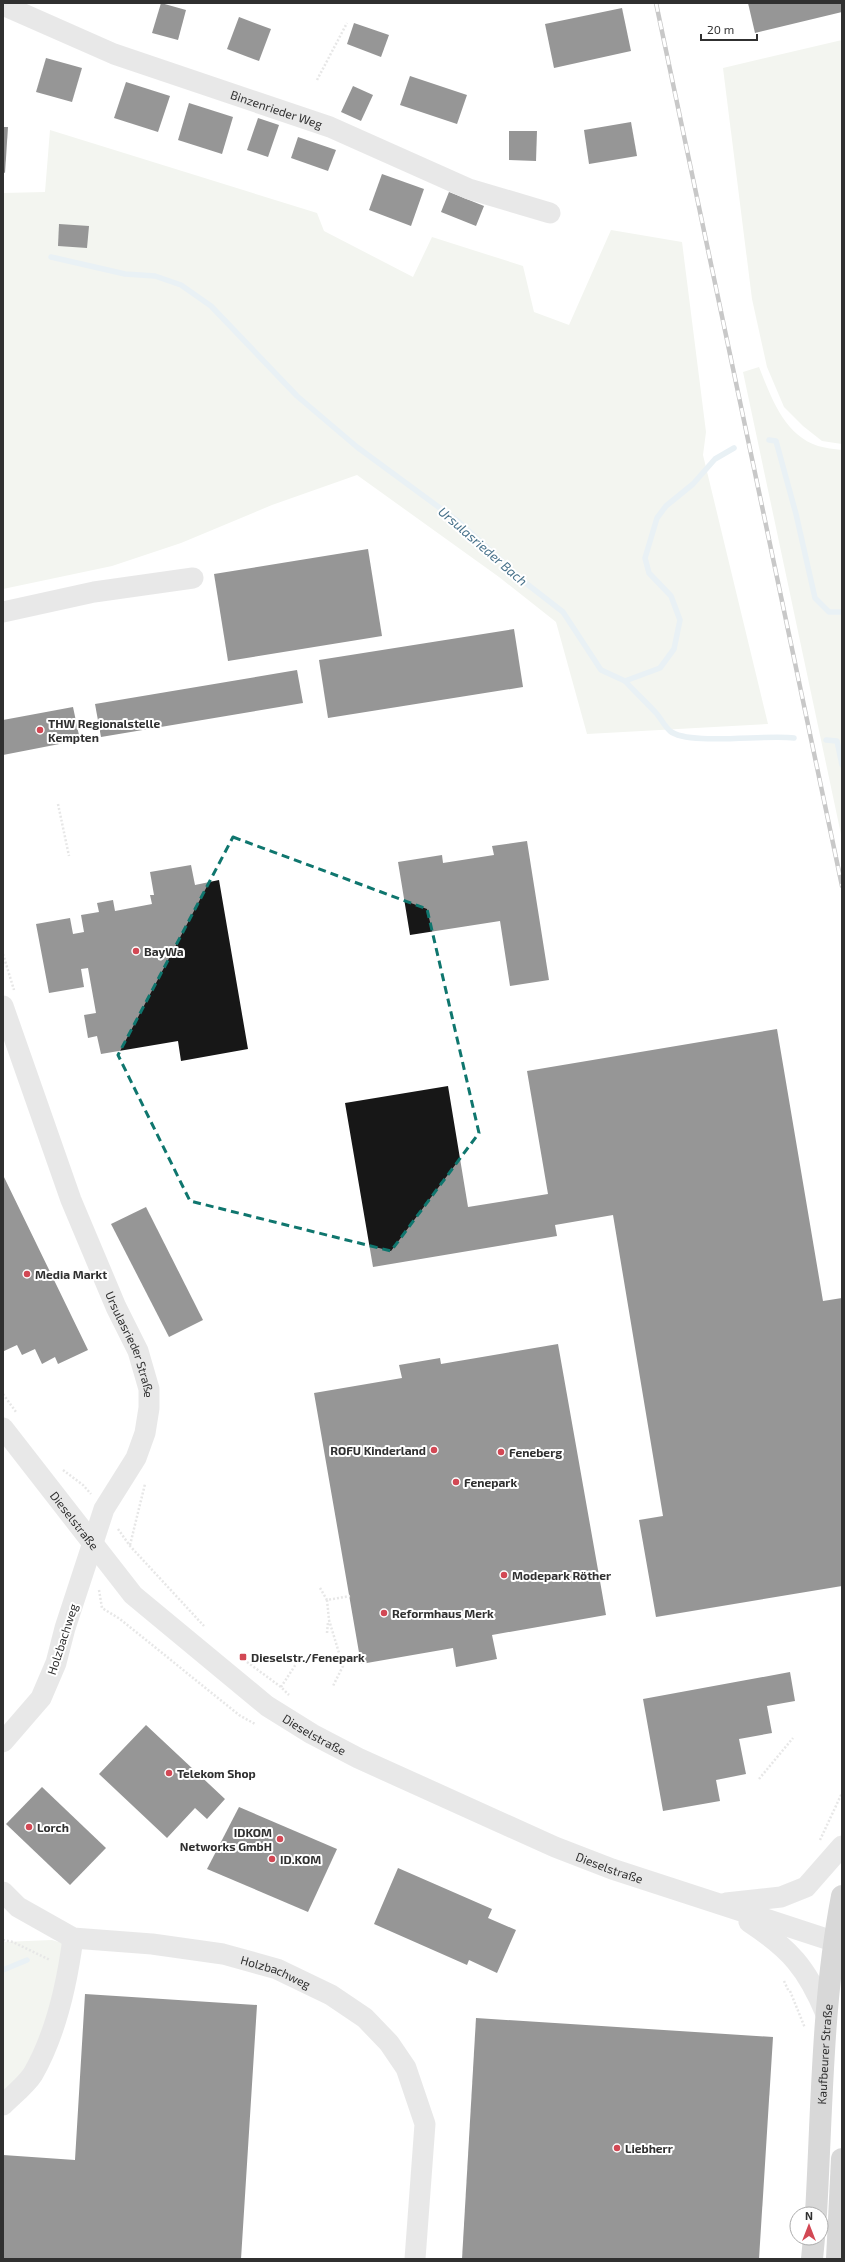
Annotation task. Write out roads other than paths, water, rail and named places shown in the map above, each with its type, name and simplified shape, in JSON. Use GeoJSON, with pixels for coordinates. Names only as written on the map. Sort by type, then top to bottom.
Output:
{"type":"FeatureCollection","features":[{"type":"Feature","properties":{"kind":"main road","name":"Kaufbeurer Straße"},"geometry":{"type":"LineString","coordinates":[[816,2206],[826,2014],[837,1944],[842,1896]]}},
{"type":"Feature","properties":{"kind":"main road"},"geometry":{"type":"LineString","coordinates":[[837,2259],[842,2159]]}},
{"type":"Feature","properties":{"kind":"main road"},"geometry":{"type":"LineString","coordinates":[[812,2259],[813,2246]]}},
{"type":"Feature","properties":{"kind":"street","name":"Binzenrieder Weg"},"geometry":{"type":"LineString","coordinates":[[3,5],[114,54],[330,127],[469,189],[550,214]]}},
{"type":"Feature","properties":{"kind":"street"},"geometry":{"type":"LineString","coordinates":[[3,612],[94,592],[193,578]]}},
{"type":"Feature","properties":{"kind":"street","name":"Ursulasrieder Straße"},"geometry":{"type":"LineString","coordinates":[[3,1006],[71,1200],[116,1307],[138,1351],[149,1389],[149,1408],[145,1433],[136,1458],[104,1509],[93,1546]]}},
{"type":"Feature","properties":{"kind":"street","name":"Dieselstraße"},"geometry":{"type":"LineString","coordinates":[[10,1421],[93,1546],[133,1595],[267,1706],[312,1734],[358,1758],[555,1847],[612,1869],[722,1904],[837,1944]]}},
{"type":"Feature","properties":{"kind":"street","name":"Holzbachweg"},"geometry":{"type":"LineString","coordinates":[[3,1742],[41,1698],[56,1663],[65,1628],[93,1546]]}},
{"type":"Feature","properties":{"kind":"street","name":"Dieselstraße"},"geometry":{"type":"LineString","coordinates":[[722,1904],[781,1897],[806,1887],[842,1846]]}},
{"type":"Feature","properties":{"kind":"street","name":"Holzbachweg"},"geometry":{"type":"LineString","coordinates":[[3,1892],[18,1907],[73,1938],[152,1944],[223,1954],[239,1958],[277,1969],[331,1995],[365,2018],[389,2043],[406,2068],[425,2124],[415,2259]]}},
{"type":"Feature","properties":{"kind":"street","name":"Dieselstraße"},"geometry":{"type":"LineString","coordinates":[[722,1904],[774,1939],[793,1957],[803,1968],[816,1988],[826,2014]]}},
{"type":"Feature","properties":{"kind":"street"},"geometry":{"type":"LineString","coordinates":[[3,2105],[32,2075],[48,2041],[69,1968],[73,1938]]}},
{"type":"Feature","properties":{"kind":"waterway","name":"Ursulasrieder Bach"},"geometry":{"type":"LineString","coordinates":[[51,257],[125,274],[155,276],[181,285],[211,306],[297,396],[357,447],[459,522],[527,584],[563,612],[601,670],[625,681],[660,668],[674,649],[680,620],[671,596],[649,573],[645,558],[657,518],[666,506],[693,484],[715,459],[734,448]]}},
{"type":"Feature","properties":{"kind":"waterway","name":"Ursulasrieder Bach"},"geometry":{"type":"LineString","coordinates":[[769,440],[776,441],[796,514],[815,598],[829,612],[842,612]]}},
{"type":"Feature","properties":{"kind":"waterway"},"geometry":{"type":"LineString","coordinates":[[625,681],[657,714],[668,729],[679,735],[710,739],[794,738]]}},
{"type":"Feature","properties":{"kind":"waterway"},"geometry":{"type":"LineString","coordinates":[[826,740],[837,741],[842,765]]}},
{"type":"Feature","properties":{"kind":"waterway"},"geometry":{"type":"LineString","coordinates":[[3,1970],[27,1960]]}},
{"type":"Feature","properties":{"kind":"railway"},"geometry":{"type":"LineString","coordinates":[[656,3],[842,886]]}},
{"type":"Feature","properties":{"kind":"place","name":"THW Regionalstelle Kempten"},"geometry":{"type":"Point","coordinates":[40,730]}},
{"type":"Feature","properties":{"kind":"place","name":"BayWa"},"geometry":{"type":"Point","coordinates":[136,951]}},
{"type":"Feature","properties":{"kind":"place","name":"Media Markt"},"geometry":{"type":"Point","coordinates":[27,1274]}},
{"type":"Feature","properties":{"kind":"place","name":"ROFU Kinderland"},"geometry":{"type":"Point","coordinates":[434,1450]}},
{"type":"Feature","properties":{"kind":"place","name":"Feneberg"},"geometry":{"type":"Point","coordinates":[501,1452]}},
{"type":"Feature","properties":{"kind":"place","name":"Fenepark"},"geometry":{"type":"Point","coordinates":[456,1482]}},
{"type":"Feature","properties":{"kind":"place","name":"Modepark Röther"},"geometry":{"type":"Point","coordinates":[504,1575]}},
{"type":"Feature","properties":{"kind":"place","name":"Reformhaus Merk"},"geometry":{"type":"Point","coordinates":[384,1613]}},
{"type":"Feature","properties":{"kind":"place","name":"Dieselstr./Fenepark"},"geometry":{"type":"Point","coordinates":[243,1657]}},
{"type":"Feature","properties":{"kind":"place","name":"Telekom Shop"},"geometry":{"type":"Point","coordinates":[169,1773]}},
{"type":"Feature","properties":{"kind":"place","name":"Lorch"},"geometry":{"type":"Point","coordinates":[29,1827]}},
{"type":"Feature","properties":{"kind":"place","name":"IDKOM Networks GmbH"},"geometry":{"type":"Point","coordinates":[280,1839]}},
{"type":"Feature","properties":{"kind":"place","name":"ID.KOM"},"geometry":{"type":"Point","coordinates":[272,1859]}},
{"type":"Feature","properties":{"kind":"place","name":"Liebherr"},"geometry":{"type":"Point","coordinates":[617,2148]}}]}
